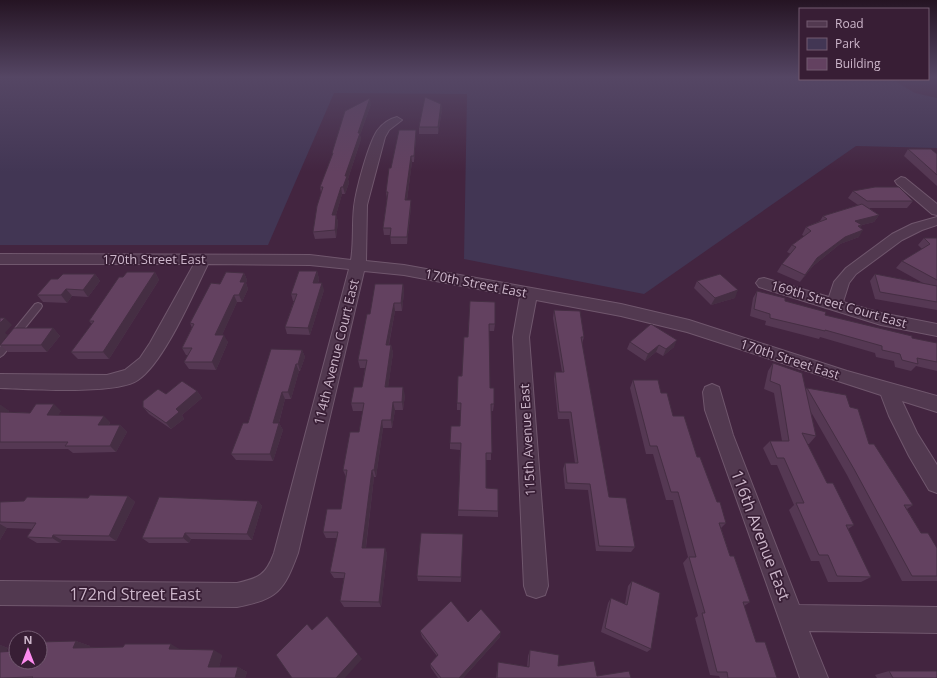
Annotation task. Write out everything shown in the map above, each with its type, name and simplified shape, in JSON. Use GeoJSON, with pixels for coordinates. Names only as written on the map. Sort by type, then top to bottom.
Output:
{"type":"FeatureCollection","features":[{"type":"Feature","properties":{"kind":"street","name":"114th Avenue Court East"},"geometry":{"type":"LineString","coordinates":[[269,586],[279,573],[286,553],[358,264],[361,246],[361,206],[381,133],[390,124],[397,120]]}},
{"type":"Feature","properties":{"kind":"street"},"geometry":{"type":"LineString","coordinates":[[901,181],[937,211]]}},
{"type":"Feature","properties":{"kind":"street"},"geometry":{"type":"LineString","coordinates":[[834,305],[842,282],[851,271],[897,238],[917,227],[937,221]]}},
{"type":"Feature","properties":{"kind":"street","name":"170th Street East"},"geometry":{"type":"LineString","coordinates":[[0,259],[310,260],[404,270],[621,310],[689,326],[889,391],[937,404]]}},
{"type":"Feature","properties":{"kind":"street"},"geometry":{"type":"LineString","coordinates":[[0,381],[107,382],[131,376],[146,363],[156,348],[204,259]]}},
{"type":"Feature","properties":{"kind":"street","name":"169th Street Court East"},"geometry":{"type":"LineString","coordinates":[[764,283],[881,319],[937,330]]}},
{"type":"Feature","properties":{"kind":"street","name":"115th Avenue East"},"geometry":{"type":"LineString","coordinates":[[529,293],[521,337],[536,586]]}},
{"type":"Feature","properties":{"kind":"street"},"geometry":{"type":"LineString","coordinates":[[889,391],[896,416],[937,483]]}},
{"type":"Feature","properties":{"kind":"street","name":"116th Avenue East"},"geometry":{"type":"LineString","coordinates":[[712,392],[714,410],[814,678]]}},
{"type":"Feature","properties":{"kind":"street","name":"172nd Street East"},"geometry":{"type":"LineString","coordinates":[[0,593],[237,595],[259,591],[269,586]]}},
{"type":"Feature","properties":{"kind":"street"},"geometry":{"type":"LineString","coordinates":[[792,618],[937,620]]}},
{"type":"Feature","properties":{"kind":"lane"},"geometry":{"type":"LineString","coordinates":[[0,353],[38,306]]}},
{"type":"Feature","properties":{"kind":"green space"},"geometry":{"type":"Polygon","coordinates":[[[0,109],[327,109],[268,245],[0,245],[0,109]]]}},
{"type":"Feature","properties":{"kind":"green space"},"geometry":{"type":"Polygon","coordinates":[[[467,109],[937,109],[937,148],[856,146],[644,294],[464,259],[467,109]]]}},
{"type":"Feature","properties":{"kind":"building"},"geometry":{"type":"Polygon","coordinates":[[[350,109],[366,109],[358,133],[360,133],[345,176],[347,176],[343,187],[341,187],[332,215],[336,215],[335,230],[313,232],[317,206],[323,187],[320,187],[333,153],[345,111],[350,109]]]}},
{"type":"Feature","properties":{"kind":"building"},"geometry":{"type":"Polygon","coordinates":[[[423,109],[440,109],[438,127],[419,127],[423,109]]]}},
{"type":"Feature","properties":{"kind":"building"},"geometry":{"type":"Polygon","coordinates":[[[399,130],[416,130],[414,156],[411,156],[405,200],[411,200],[407,237],[390,237],[391,228],[383,228],[388,192],[386,192],[389,168],[391,168],[399,130]]]}},
{"type":"Feature","properties":{"kind":"building"},"geometry":{"type":"Polygon","coordinates":[[[908,149],[931,149],[937,154],[937,175],[908,149]]]}},
{"type":"Feature","properties":{"kind":"building"},"geometry":{"type":"Polygon","coordinates":[[[875,187],[899,187],[913,201],[867,201],[853,191],[875,187]]]}},
{"type":"Feature","properties":{"kind":"building"},"geometry":{"type":"Polygon","coordinates":[[[862,204],[879,215],[855,221],[862,225],[858,226],[863,230],[845,237],[817,258],[805,275],[782,264],[796,247],[792,245],[811,231],[806,227],[827,219],[823,216],[862,204]]]}},
{"type":"Feature","properties":{"kind":"building"},"geometry":{"type":"Polygon","coordinates":[[[924,238],[937,238],[937,280],[902,261],[930,244],[924,238]]]}},
{"type":"Feature","properties":{"kind":"building"},"geometry":{"type":"Polygon","coordinates":[[[299,271],[317,271],[313,283],[322,283],[308,328],[285,327],[297,294],[291,294],[299,271]]]}},
{"type":"Feature","properties":{"kind":"building"},"geometry":{"type":"Polygon","coordinates":[[[127,272],[155,272],[103,352],[71,352],[94,321],[89,321],[119,277],[123,277],[127,272]]]}},
{"type":"Feature","properties":{"kind":"building"},"geometry":{"type":"Polygon","coordinates":[[[226,272],[244,273],[240,282],[245,282],[239,295],[234,295],[215,335],[224,335],[212,362],[184,362],[192,348],[182,348],[194,324],[190,323],[211,283],[220,284],[226,272]]]}},
{"type":"Feature","properties":{"kind":"building"},"geometry":{"type":"Polygon","coordinates":[[[63,274],[95,274],[83,290],[66,289],[61,295],[37,295],[51,279],[58,279],[63,274]]]}},
{"type":"Feature","properties":{"kind":"building"},"geometry":{"type":"Polygon","coordinates":[[[720,274],[738,290],[715,298],[697,281],[720,274]]]}},
{"type":"Feature","properties":{"kind":"building"},"geometry":{"type":"Polygon","coordinates":[[[875,274],[937,286],[937,302],[880,292],[875,274]]]}},
{"type":"Feature","properties":{"kind":"building"},"geometry":{"type":"Polygon","coordinates":[[[375,284],[403,284],[401,303],[394,303],[386,345],[391,345],[385,387],[403,387],[402,402],[393,402],[391,420],[382,420],[374,470],[372,470],[362,548],[385,548],[379,602],[340,601],[345,573],[330,572],[338,532],[323,532],[327,509],[341,509],[347,470],[343,470],[350,432],[359,432],[364,403],[351,403],[354,387],[362,387],[367,360],[358,360],[367,314],[370,314],[375,284]]]}},
{"type":"Feature","properties":{"kind":"building"},"geometry":{"type":"Polygon","coordinates":[[[757,291],[785,298],[785,301],[826,312],[825,315],[912,336],[912,338],[937,343],[937,362],[917,358],[918,364],[902,360],[900,354],[882,350],[882,346],[825,330],[770,318],[770,314],[754,309],[757,291]]]}},
{"type":"Feature","properties":{"kind":"building"},"geometry":{"type":"Polygon","coordinates":[[[470,301],[495,302],[495,324],[489,324],[490,388],[494,388],[494,404],[491,404],[492,453],[486,453],[486,488],[498,489],[498,511],[458,510],[461,443],[450,443],[451,426],[460,426],[461,403],[457,403],[458,376],[462,376],[464,337],[468,337],[470,301]]]}},
{"type":"Feature","properties":{"kind":"building"},"geometry":{"type":"Polygon","coordinates":[[[554,310],[580,311],[584,337],[581,337],[609,497],[626,498],[635,547],[599,546],[590,484],[567,483],[565,463],[578,463],[571,412],[559,412],[555,372],[564,372],[554,310]]]}},
{"type":"Feature","properties":{"kind":"building"},"geometry":{"type":"Polygon","coordinates":[[[0,318],[5,318],[0,323],[0,318]]]}},
{"type":"Feature","properties":{"kind":"building"},"geometry":{"type":"Polygon","coordinates":[[[651,324],[677,340],[666,349],[659,345],[648,354],[630,342],[651,324]]]}},
{"type":"Feature","properties":{"kind":"building"},"geometry":{"type":"Polygon","coordinates":[[[14,328],[53,328],[41,345],[0,345],[14,328]]]}},
{"type":"Feature","properties":{"kind":"building"},"geometry":{"type":"Polygon","coordinates":[[[271,349],[302,350],[298,364],[296,364],[288,392],[282,392],[273,423],[279,423],[270,454],[231,454],[243,423],[248,423],[271,349]]]}},
{"type":"Feature","properties":{"kind":"building"},"geometry":{"type":"Polygon","coordinates":[[[773,363],[802,373],[816,436],[802,433],[827,483],[833,483],[854,525],[846,525],[871,577],[837,576],[828,555],[819,555],[796,503],[804,503],[784,458],[777,458],[770,441],[789,441],[780,385],[770,381],[773,363]]]}},
{"type":"Feature","properties":{"kind":"building"},"geometry":{"type":"Polygon","coordinates":[[[633,380],[658,380],[661,393],[667,393],[673,416],[684,416],[697,457],[700,457],[717,502],[720,502],[726,523],[719,523],[730,556],[734,556],[750,602],[743,602],[756,642],[765,642],[777,678],[728,678],[727,672],[717,672],[702,613],[705,613],[689,557],[696,557],[678,492],[671,492],[657,446],[650,446],[633,380]]]}},
{"type":"Feature","properties":{"kind":"building"},"geometry":{"type":"Polygon","coordinates":[[[182,381],[197,391],[176,409],[179,412],[166,423],[143,407],[143,401],[158,389],[166,394],[182,381]]]}},
{"type":"Feature","properties":{"kind":"building"},"geometry":{"type":"Polygon","coordinates":[[[807,388],[846,395],[850,407],[858,409],[869,444],[874,444],[913,505],[904,505],[921,533],[928,533],[937,548],[937,576],[912,576],[854,469],[807,388]]]}},
{"type":"Feature","properties":{"kind":"building"},"geometry":{"type":"Polygon","coordinates":[[[36,404],[54,404],[47,415],[104,416],[98,425],[120,425],[110,446],[65,446],[68,442],[0,442],[0,412],[30,413],[36,404]]]}},
{"type":"Feature","properties":{"kind":"building"},"geometry":{"type":"Polygon","coordinates":[[[90,495],[128,496],[109,536],[53,535],[52,538],[27,537],[36,523],[0,522],[0,502],[24,501],[27,497],[88,498],[90,495]]]}},
{"type":"Feature","properties":{"kind":"building"},"geometry":{"type":"Polygon","coordinates":[[[159,497],[258,501],[247,534],[185,533],[183,538],[142,538],[159,497]]]}},
{"type":"Feature","properties":{"kind":"building"},"geometry":{"type":"Polygon","coordinates":[[[421,533],[463,534],[461,577],[417,576],[421,533]]]}},
{"type":"Feature","properties":{"kind":"building"},"geometry":{"type":"Polygon","coordinates":[[[632,581],[660,593],[651,649],[605,628],[611,598],[627,605],[632,581]]]}},
{"type":"Feature","properties":{"kind":"building"},"geometry":{"type":"Polygon","coordinates":[[[451,601],[468,622],[481,609],[501,632],[459,678],[441,678],[430,664],[438,655],[420,631],[451,601]]]}},
{"type":"Feature","properties":{"kind":"building"},"geometry":{"type":"Polygon","coordinates":[[[327,616],[358,654],[336,678],[292,678],[276,655],[307,624],[312,630],[327,616]]]}},
{"type":"Feature","properties":{"kind":"building"},"geometry":{"type":"Polygon","coordinates":[[[76,641],[73,648],[123,647],[125,644],[171,644],[169,649],[214,650],[208,667],[238,667],[235,678],[0,678],[0,652],[8,652],[8,670],[48,670],[48,642],[76,641]]]}},
{"type":"Feature","properties":{"kind":"building"},"geometry":{"type":"Polygon","coordinates":[[[530,650],[559,655],[558,666],[594,661],[597,676],[629,671],[631,678],[497,678],[498,662],[529,667],[530,650]]]}},
{"type":"Feature","properties":{"kind":"building"},"geometry":{"type":"Polygon","coordinates":[[[889,671],[937,671],[937,678],[893,678],[889,671]]]}}]}
